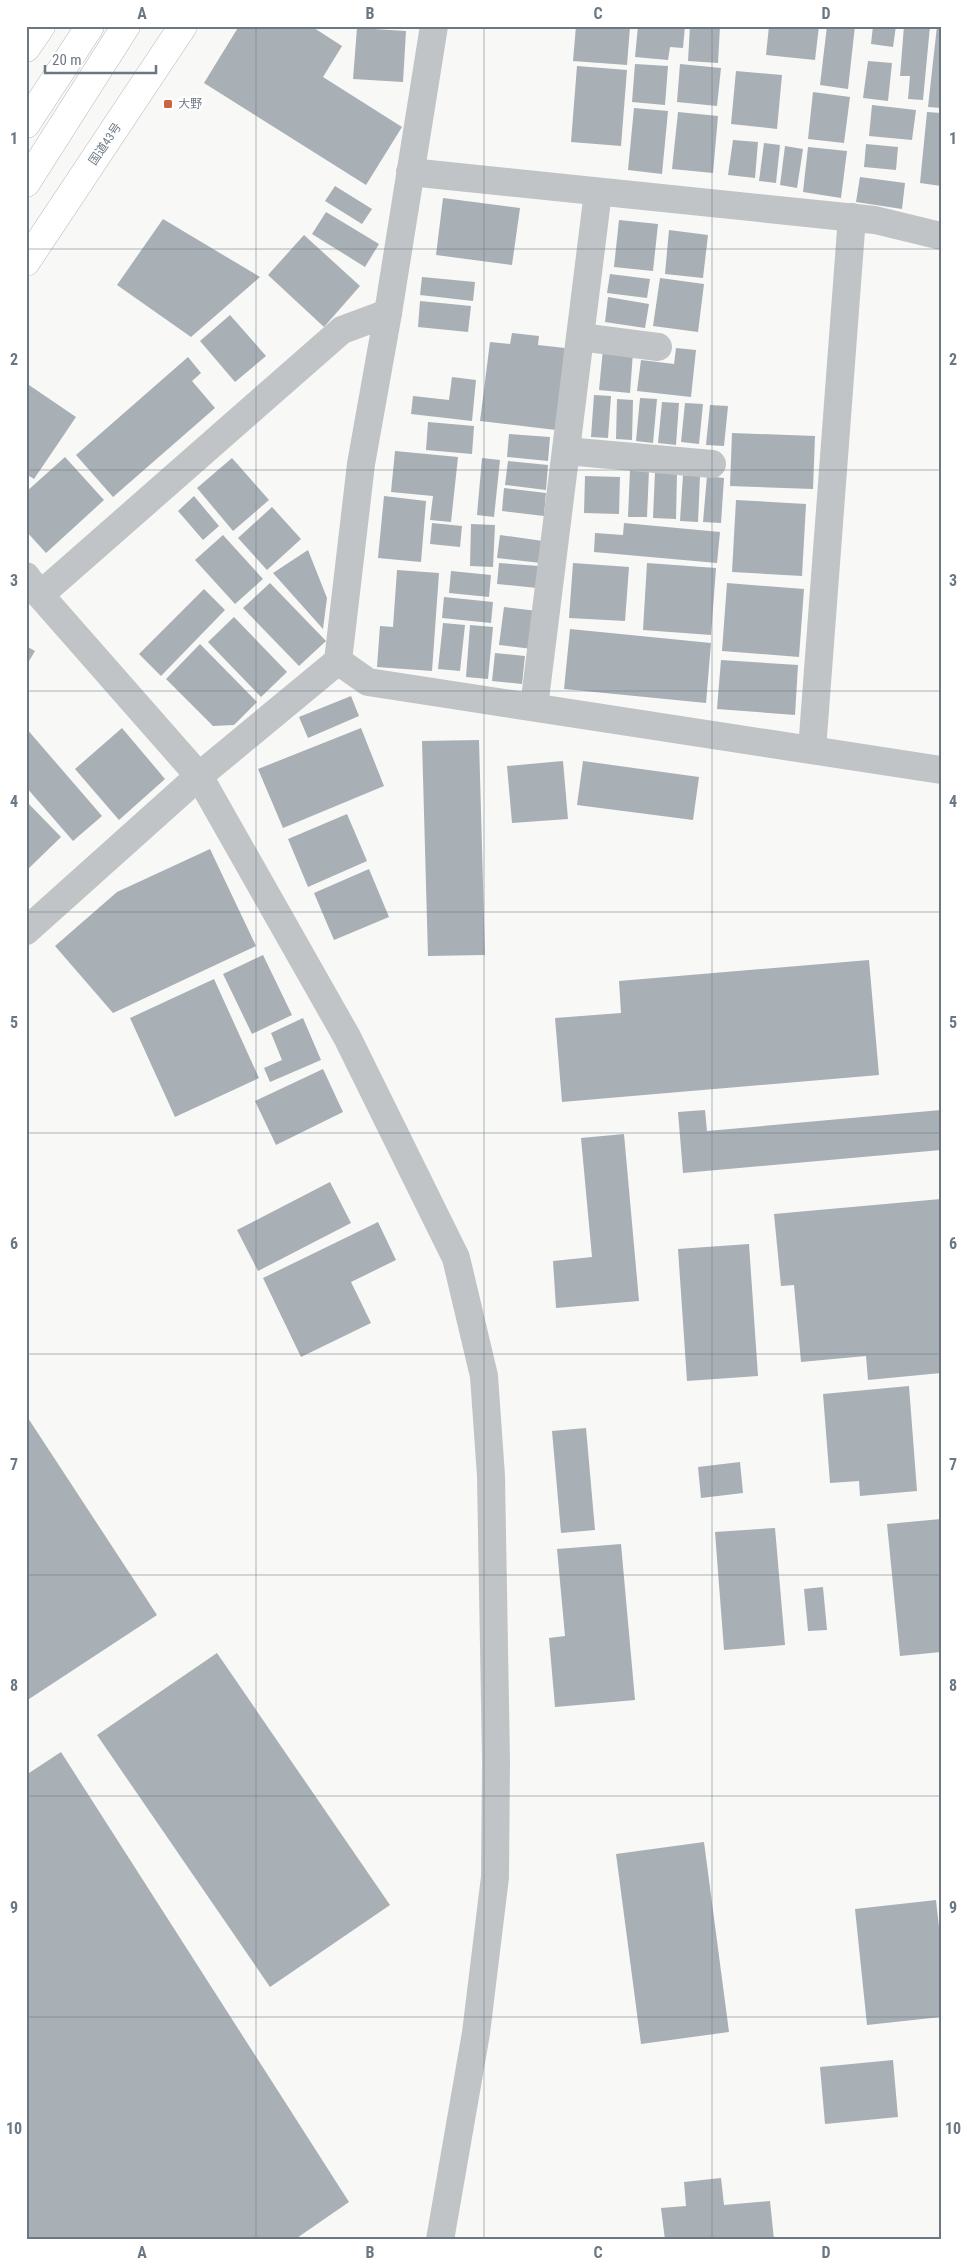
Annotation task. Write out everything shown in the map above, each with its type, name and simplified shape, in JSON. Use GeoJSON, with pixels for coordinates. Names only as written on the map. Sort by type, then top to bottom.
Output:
{"type":"FeatureCollection","features":[{"type":"Feature","properties":{"kind":"highway"},"geometry":{"type":"LineString","coordinates":[[26,48],[40,26]]}},
{"type":"Feature","properties":{"kind":"highway"},"geometry":{"type":"LineString","coordinates":[[26,124],[90,26]]}},
{"type":"Feature","properties":{"kind":"highway"},"geometry":{"type":"LineString","coordinates":[[26,183],[126,26]]}},
{"type":"Feature","properties":{"kind":"highway","name":"国道43号"},"geometry":{"type":"LineString","coordinates":[[26,262],[183,26]]}},
{"type":"Feature","properties":{"kind":"street"},"geometry":{"type":"LineString","coordinates":[[26,931],[200,776],[338,661],[361,464],[388,313],[434,26]]}},
{"type":"Feature","properties":{"kind":"street"},"geometry":{"type":"LineString","coordinates":[[410,172],[852,217],[875,220],[941,236]]}},
{"type":"Feature","properties":{"kind":"street"},"geometry":{"type":"LineString","coordinates":[[534,707],[598,192]]}},
{"type":"Feature","properties":{"kind":"street"},"geometry":{"type":"LineString","coordinates":[[812,750],[852,217]]}},
{"type":"Feature","properties":{"kind":"street"},"geometry":{"type":"LineString","coordinates":[[388,313],[342,330],[33,586],[200,776],[347,1037],[456,1258],[484,1376],[492,1476],[496,1760],[495,1877],[476,2033],[440,2240]]}},
{"type":"Feature","properties":{"kind":"street"},"geometry":{"type":"LineString","coordinates":[[580,337],[658,347]]}},
{"type":"Feature","properties":{"kind":"street"},"geometry":{"type":"LineString","coordinates":[[566,451],[712,464]]}},
{"type":"Feature","properties":{"kind":"street"},"geometry":{"type":"LineString","coordinates":[[338,661],[368,682],[941,770]]}},
{"type":"Feature","properties":{"kind":"building"},"geometry":{"type":"Polygon","coordinates":[[[239,26],[311,26],[342,46],[323,77],[402,127],[366,185],[204,83],[239,26]]]}},
{"type":"Feature","properties":{"kind":"building"},"geometry":{"type":"Polygon","coordinates":[[[576,26],[630,27],[627,65],[573,61],[576,26]]]}},
{"type":"Feature","properties":{"kind":"building"},"geometry":{"type":"Polygon","coordinates":[[[638,26],[685,26],[683,48],[670,47],[668,60],[635,57],[638,26]]]}},
{"type":"Feature","properties":{"kind":"building"},"geometry":{"type":"Polygon","coordinates":[[[690,26],[720,26],[718,63],[688,61],[690,26]]]}},
{"type":"Feature","properties":{"kind":"building"},"geometry":{"type":"Polygon","coordinates":[[[769,26],[819,26],[815,60],[766,55],[769,26]]]}},
{"type":"Feature","properties":{"kind":"building"},"geometry":{"type":"Polygon","coordinates":[[[827,26],[855,26],[848,89],[820,85],[827,26]]]}},
{"type":"Feature","properties":{"kind":"building"},"geometry":{"type":"Polygon","coordinates":[[[873,26],[896,26],[893,47],[871,44],[873,26]]]}},
{"type":"Feature","properties":{"kind":"building"},"geometry":{"type":"Polygon","coordinates":[[[904,26],[930,26],[923,100],[908,99],[910,76],[900,76],[904,26]]]}},
{"type":"Feature","properties":{"kind":"building"},"geometry":{"type":"Polygon","coordinates":[[[937,26],[941,26],[941,108],[928,107],[937,26]]]}},
{"type":"Feature","properties":{"kind":"building"},"geometry":{"type":"Polygon","coordinates":[[[357,28],[406,31],[403,82],[353,79],[357,28]]]}},
{"type":"Feature","properties":{"kind":"building"},"geometry":{"type":"Polygon","coordinates":[[[868,61],[892,63],[888,101],[863,98],[868,61]]]}},
{"type":"Feature","properties":{"kind":"building"},"geometry":{"type":"Polygon","coordinates":[[[635,64],[668,66],[665,105],[632,102],[635,64]]]}},
{"type":"Feature","properties":{"kind":"building"},"geometry":{"type":"Polygon","coordinates":[[[680,64],[721,68],[717,106],[677,102],[680,64]]]}},
{"type":"Feature","properties":{"kind":"building"},"geometry":{"type":"Polygon","coordinates":[[[577,66],[627,70],[621,146],[571,142],[577,66]]]}},
{"type":"Feature","properties":{"kind":"building"},"geometry":{"type":"Polygon","coordinates":[[[736,71],[782,75],[777,129],[731,124],[736,71]]]}},
{"type":"Feature","properties":{"kind":"building"},"geometry":{"type":"Polygon","coordinates":[[[813,92],[850,97],[844,143],[808,139],[813,92]]]}},
{"type":"Feature","properties":{"kind":"building"},"geometry":{"type":"Polygon","coordinates":[[[872,105],[916,110],[912,140],[869,136],[872,105]]]}},
{"type":"Feature","properties":{"kind":"building"},"geometry":{"type":"Polygon","coordinates":[[[634,108],[668,111],[662,174],[628,170],[634,108]]]}},
{"type":"Feature","properties":{"kind":"building"},"geometry":{"type":"Polygon","coordinates":[[[678,112],[718,116],[713,173],[672,169],[678,112]]]}},
{"type":"Feature","properties":{"kind":"building"},"geometry":{"type":"Polygon","coordinates":[[[927,112],[941,113],[941,186],[920,183],[927,112]]]}},
{"type":"Feature","properties":{"kind":"building"},"geometry":{"type":"Polygon","coordinates":[[[733,140],[758,142],[755,178],[728,175],[733,140]]]}},
{"type":"Feature","properties":{"kind":"building"},"geometry":{"type":"Polygon","coordinates":[[[764,143],[780,145],[776,183],[759,181],[764,143]]]}},
{"type":"Feature","properties":{"kind":"building"},"geometry":{"type":"Polygon","coordinates":[[[866,144],[898,147],[896,170],[864,167],[866,144]]]}},
{"type":"Feature","properties":{"kind":"building"},"geometry":{"type":"Polygon","coordinates":[[[785,146],[803,149],[797,188],[780,185],[785,146]]]}},
{"type":"Feature","properties":{"kind":"building"},"geometry":{"type":"Polygon","coordinates":[[[808,147],[847,151],[841,198],[803,192],[808,147]]]}},
{"type":"Feature","properties":{"kind":"building"},"geometry":{"type":"Polygon","coordinates":[[[860,177],[905,183],[902,209],[856,202],[860,177]]]}},
{"type":"Feature","properties":{"kind":"building"},"geometry":{"type":"Polygon","coordinates":[[[335,186],[372,209],[362,224],[325,201],[335,186]]]}},
{"type":"Feature","properties":{"kind":"building"},"geometry":{"type":"Polygon","coordinates":[[[443,198],[520,208],[512,265],[436,255],[443,198]]]}},
{"type":"Feature","properties":{"kind":"building"},"geometry":{"type":"Polygon","coordinates":[[[326,212],[379,244],[365,267],[312,234],[326,212]]]}},
{"type":"Feature","properties":{"kind":"building"},"geometry":{"type":"Polygon","coordinates":[[[163,219],[260,277],[191,337],[117,285],[163,219]]]}},
{"type":"Feature","properties":{"kind":"building"},"geometry":{"type":"Polygon","coordinates":[[[619,220],[658,224],[653,271],[614,267],[619,220]]]}},
{"type":"Feature","properties":{"kind":"building"},"geometry":{"type":"Polygon","coordinates":[[[669,230],[708,235],[703,278],[665,274],[669,230]]]}},
{"type":"Feature","properties":{"kind":"building"},"geometry":{"type":"Polygon","coordinates":[[[304,235],[360,286],[324,327],[268,275],[304,235]]]}},
{"type":"Feature","properties":{"kind":"building"},"geometry":{"type":"Polygon","coordinates":[[[610,274],[650,279],[647,298],[607,293],[610,274]]]}},
{"type":"Feature","properties":{"kind":"building"},"geometry":{"type":"Polygon","coordinates":[[[422,277],[475,282],[473,301],[420,295],[422,277]]]}},
{"type":"Feature","properties":{"kind":"building"},"geometry":{"type":"Polygon","coordinates":[[[660,278],[704,284],[698,332],[653,326],[660,278]]]}},
{"type":"Feature","properties":{"kind":"building"},"geometry":{"type":"Polygon","coordinates":[[[608,297],[649,304],[645,328],[605,322],[608,297]]]}},
{"type":"Feature","properties":{"kind":"building"},"geometry":{"type":"Polygon","coordinates":[[[420,301],[471,306],[468,332],[418,327],[420,301]]]}},
{"type":"Feature","properties":{"kind":"building"},"geometry":{"type":"Polygon","coordinates":[[[230,315],[266,356],[235,382],[200,341],[230,315]]]}},
{"type":"Feature","properties":{"kind":"building"},"geometry":{"type":"Polygon","coordinates":[[[512,333],[539,336],[538,345],[565,348],[556,430],[480,421],[490,342],[510,344],[512,333]]]}},
{"type":"Feature","properties":{"kind":"building"},"geometry":{"type":"Polygon","coordinates":[[[676,348],[696,350],[691,397],[637,391],[641,360],[674,364],[676,348]]]}},
{"type":"Feature","properties":{"kind":"building"},"geometry":{"type":"Polygon","coordinates":[[[603,349],[633,352],[630,393],[599,390],[603,349]]]}},
{"type":"Feature","properties":{"kind":"building"},"geometry":{"type":"Polygon","coordinates":[[[188,357],[201,373],[192,381],[215,408],[113,497],[76,455],[188,357]]]}},
{"type":"Feature","properties":{"kind":"building"},"geometry":{"type":"Polygon","coordinates":[[[452,377],[476,380],[472,421],[411,414],[413,396],[449,400],[452,377]]]}},
{"type":"Feature","properties":{"kind":"building"},"geometry":{"type":"Polygon","coordinates":[[[26,383],[76,417],[34,479],[26,474],[26,383]]]}},
{"type":"Feature","properties":{"kind":"building"},"geometry":{"type":"Polygon","coordinates":[[[594,395],[611,396],[608,438],[591,437],[594,395]]]}},
{"type":"Feature","properties":{"kind":"building"},"geometry":{"type":"Polygon","coordinates":[[[640,398],[657,399],[653,443],[636,441],[640,398]]]}},
{"type":"Feature","properties":{"kind":"building"},"geometry":{"type":"Polygon","coordinates":[[[617,399],[633,400],[632,440],[616,439],[617,399]]]}},
{"type":"Feature","properties":{"kind":"building"},"geometry":{"type":"Polygon","coordinates":[[[662,402],[679,403],[676,445],[658,443],[662,402]]]}},
{"type":"Feature","properties":{"kind":"building"},"geometry":{"type":"Polygon","coordinates":[[[685,403],[703,404],[699,444],[681,442],[685,403]]]}},
{"type":"Feature","properties":{"kind":"building"},"geometry":{"type":"Polygon","coordinates":[[[710,405],[728,406],[724,446],[706,445],[710,405]]]}},
{"type":"Feature","properties":{"kind":"building"},"geometry":{"type":"Polygon","coordinates":[[[428,422],[474,426],[472,454],[426,450],[428,422]]]}},
{"type":"Feature","properties":{"kind":"building"},"geometry":{"type":"Polygon","coordinates":[[[732,433],[815,436],[813,489],[730,486],[732,433]]]}},
{"type":"Feature","properties":{"kind":"building"},"geometry":{"type":"Polygon","coordinates":[[[509,434],[550,437],[548,461],[507,457],[509,434]]]}},
{"type":"Feature","properties":{"kind":"building"},"geometry":{"type":"Polygon","coordinates":[[[395,451],[458,457],[451,522],[430,520],[433,496],[391,492],[395,451]]]}},
{"type":"Feature","properties":{"kind":"building"},"geometry":{"type":"Polygon","coordinates":[[[65,457],[104,500],[46,553],[26,531],[26,492],[65,457]]]}},
{"type":"Feature","properties":{"kind":"building"},"geometry":{"type":"Polygon","coordinates":[[[232,458],[269,500],[233,531],[197,488],[232,458]]]}},
{"type":"Feature","properties":{"kind":"building"},"geometry":{"type":"Polygon","coordinates":[[[482,458],[500,460],[494,517],[477,515],[482,458]]]}},
{"type":"Feature","properties":{"kind":"building"},"geometry":{"type":"Polygon","coordinates":[[[508,461],[548,465],[546,490],[505,485],[508,461]]]}},
{"type":"Feature","properties":{"kind":"building"},"geometry":{"type":"Polygon","coordinates":[[[630,470],[649,470],[647,517],[628,517],[630,470]]]}},
{"type":"Feature","properties":{"kind":"building"},"geometry":{"type":"Polygon","coordinates":[[[655,472],[677,473],[676,519],[653,518],[655,472]]]}},
{"type":"Feature","properties":{"kind":"building"},"geometry":{"type":"Polygon","coordinates":[[[683,475],[700,476],[698,522],[680,521],[683,475]]]}},
{"type":"Feature","properties":{"kind":"building"},"geometry":{"type":"Polygon","coordinates":[[[585,476],[620,477],[619,514],[584,513],[585,476]]]}},
{"type":"Feature","properties":{"kind":"building"},"geometry":{"type":"Polygon","coordinates":[[[707,476],[724,478],[721,523],[703,522],[707,476]]]}},
{"type":"Feature","properties":{"kind":"building"},"geometry":{"type":"Polygon","coordinates":[[[504,488],[546,493],[544,516],[502,511],[504,488]]]}},
{"type":"Feature","properties":{"kind":"building"},"geometry":{"type":"Polygon","coordinates":[[[194,496],[219,526],[203,540],[178,511],[194,496]]]}},
{"type":"Feature","properties":{"kind":"building"},"geometry":{"type":"Polygon","coordinates":[[[384,496],[426,501],[421,562],[378,558],[384,496]]]}},
{"type":"Feature","properties":{"kind":"building"},"geometry":{"type":"Polygon","coordinates":[[[736,500],[806,504],[802,576],[732,572],[736,500]]]}},
{"type":"Feature","properties":{"kind":"building"},"geometry":{"type":"Polygon","coordinates":[[[272,507],[301,539],[267,570],[238,538],[272,507]]]}},
{"type":"Feature","properties":{"kind":"building"},"geometry":{"type":"Polygon","coordinates":[[[432,523],[462,526],[460,547],[430,544],[432,523]]]}},
{"type":"Feature","properties":{"kind":"building"},"geometry":{"type":"Polygon","coordinates":[[[624,523],[720,532],[717,563],[594,552],[595,533],[623,535],[624,523]]]}},
{"type":"Feature","properties":{"kind":"building"},"geometry":{"type":"Polygon","coordinates":[[[471,524],[495,525],[493,567],[470,566],[471,524]]]}},
{"type":"Feature","properties":{"kind":"building"},"geometry":{"type":"Polygon","coordinates":[[[223,535],[263,579],[235,604],[195,560],[223,535]]]}},
{"type":"Feature","properties":{"kind":"building"},"geometry":{"type":"Polygon","coordinates":[[[500,535],[543,541],[541,563],[497,558],[500,535]]]}},
{"type":"Feature","properties":{"kind":"building"},"geometry":{"type":"Polygon","coordinates":[[[308,550],[327,598],[323,629],[273,573],[308,550]]]}},
{"type":"Feature","properties":{"kind":"building"},"geometry":{"type":"Polygon","coordinates":[[[499,563],[539,566],[537,588],[497,584],[499,563]]]}},
{"type":"Feature","properties":{"kind":"building"},"geometry":{"type":"Polygon","coordinates":[[[573,563],[629,567],[625,621],[569,618],[573,563]]]}},
{"type":"Feature","properties":{"kind":"building"},"geometry":{"type":"Polygon","coordinates":[[[647,563],[716,568],[711,635],[643,630],[647,563]]]}},
{"type":"Feature","properties":{"kind":"building"},"geometry":{"type":"Polygon","coordinates":[[[397,570],[439,573],[432,671],[377,667],[380,626],[393,627],[397,570]]]}},
{"type":"Feature","properties":{"kind":"building"},"geometry":{"type":"Polygon","coordinates":[[[451,571],[491,575],[489,597],[449,593],[451,571]]]}},
{"type":"Feature","properties":{"kind":"building"},"geometry":{"type":"Polygon","coordinates":[[[270,583],[326,641],[299,666],[243,608],[270,583]]]}},
{"type":"Feature","properties":{"kind":"building"},"geometry":{"type":"Polygon","coordinates":[[[727,583],[804,589],[799,657],[722,651],[727,583]]]}},
{"type":"Feature","properties":{"kind":"building"},"geometry":{"type":"Polygon","coordinates":[[[204,589],[225,610],[161,676],[139,654],[204,589]]]}},
{"type":"Feature","properties":{"kind":"building"},"geometry":{"type":"Polygon","coordinates":[[[444,597],[493,602],[491,623],[442,618],[444,597]]]}},
{"type":"Feature","properties":{"kind":"building"},"geometry":{"type":"Polygon","coordinates":[[[504,607],[537,611],[532,649],[499,645],[504,607]]]}},
{"type":"Feature","properties":{"kind":"building"},"geometry":{"type":"Polygon","coordinates":[[[234,617],[287,672],[261,697],[208,642],[234,617]]]}},
{"type":"Feature","properties":{"kind":"building"},"geometry":{"type":"Polygon","coordinates":[[[443,623],[465,625],[460,671],[438,669],[443,623]]]}},
{"type":"Feature","properties":{"kind":"building"},"geometry":{"type":"Polygon","coordinates":[[[470,625],[493,627],[488,679],[466,677],[470,625]]]}},
{"type":"Feature","properties":{"kind":"building"},"geometry":{"type":"Polygon","coordinates":[[[570,629],[711,643],[706,703],[564,689],[570,629]]]}},
{"type":"Feature","properties":{"kind":"building"},"geometry":{"type":"Polygon","coordinates":[[[200,644],[257,702],[234,725],[213,726],[166,679],[200,644]]]}},
{"type":"Feature","properties":{"kind":"building"},"geometry":{"type":"Polygon","coordinates":[[[26,646],[35,651],[26,666],[26,646]]]}},
{"type":"Feature","properties":{"kind":"building"},"geometry":{"type":"Polygon","coordinates":[[[495,653],[525,656],[522,684],[492,681],[495,653]]]}},
{"type":"Feature","properties":{"kind":"building"},"geometry":{"type":"Polygon","coordinates":[[[721,660],[798,665],[795,715],[717,709],[721,660]]]}},
{"type":"Feature","properties":{"kind":"building"},"geometry":{"type":"Polygon","coordinates":[[[351,696],[359,716],[308,738],[299,717],[351,696]]]}},
{"type":"Feature","properties":{"kind":"building"},"geometry":{"type":"Polygon","coordinates":[[[26,728],[102,816],[73,841],[26,787],[26,728]]]}},
{"type":"Feature","properties":{"kind":"building"},"geometry":{"type":"Polygon","coordinates":[[[122,728],[165,779],[119,820],[75,769],[122,728]]]}},
{"type":"Feature","properties":{"kind":"building"},"geometry":{"type":"Polygon","coordinates":[[[361,728],[384,786],[283,828],[258,769],[361,728]]]}},
{"type":"Feature","properties":{"kind":"building"},"geometry":{"type":"Polygon","coordinates":[[[479,740],[485,955],[428,956],[422,741],[479,740]]]}},
{"type":"Feature","properties":{"kind":"building"},"geometry":{"type":"Polygon","coordinates":[[[563,761],[568,819],[512,823],[507,766],[563,761]]]}},
{"type":"Feature","properties":{"kind":"building"},"geometry":{"type":"Polygon","coordinates":[[[583,761],[699,777],[693,820],[577,805],[583,761]]]}},
{"type":"Feature","properties":{"kind":"building"},"geometry":{"type":"Polygon","coordinates":[[[26,801],[61,837],[26,871],[26,801]]]}},
{"type":"Feature","properties":{"kind":"building"},"geometry":{"type":"Polygon","coordinates":[[[347,814],[367,861],[308,887],[288,839],[347,814]]]}},
{"type":"Feature","properties":{"kind":"building"},"geometry":{"type":"Polygon","coordinates":[[[210,849],[256,946],[113,1013],[55,946],[117,892],[210,849]]]}},
{"type":"Feature","properties":{"kind":"building"},"geometry":{"type":"Polygon","coordinates":[[[369,869],[389,917],[334,940],[314,893],[369,869]]]}},
{"type":"Feature","properties":{"kind":"building"},"geometry":{"type":"Polygon","coordinates":[[[263,955],[292,1015],[252,1034],[223,974],[263,955]]]}},
{"type":"Feature","properties":{"kind":"building"},"geometry":{"type":"Polygon","coordinates":[[[869,960],[879,1075],[562,1102],[555,1018],[621,1013],[619,981],[869,960]]]}},
{"type":"Feature","properties":{"kind":"building"},"geometry":{"type":"Polygon","coordinates":[[[214,979],[259,1078],[175,1117],[130,1018],[214,979]]]}},
{"type":"Feature","properties":{"kind":"building"},"geometry":{"type":"Polygon","coordinates":[[[303,1018],[321,1060],[270,1082],[264,1068],[282,1060],[271,1033],[303,1018]]]}},
{"type":"Feature","properties":{"kind":"building"},"geometry":{"type":"Polygon","coordinates":[[[323,1069],[343,1112],[276,1145],[255,1101],[323,1069]]]}},
{"type":"Feature","properties":{"kind":"building"},"geometry":{"type":"Polygon","coordinates":[[[705,1110],[707,1131],[941,1110],[941,1150],[683,1173],[678,1112],[705,1110]]]}},
{"type":"Feature","properties":{"kind":"building"},"geometry":{"type":"Polygon","coordinates":[[[624,1134],[639,1301],[556,1308],[553,1261],[592,1257],[581,1138],[624,1134]]]}},
{"type":"Feature","properties":{"kind":"building"},"geometry":{"type":"Polygon","coordinates":[[[330,1182],[351,1223],[258,1271],[237,1230],[330,1182]]]}},
{"type":"Feature","properties":{"kind":"building"},"geometry":{"type":"Polygon","coordinates":[[[941,1199],[941,1373],[868,1380],[866,1356],[801,1362],[794,1285],[781,1286],[774,1214],[941,1199]]]}},
{"type":"Feature","properties":{"kind":"building"},"geometry":{"type":"Polygon","coordinates":[[[378,1222],[396,1260],[351,1282],[371,1323],[301,1357],[263,1278],[378,1222]]]}},
{"type":"Feature","properties":{"kind":"building"},"geometry":{"type":"Polygon","coordinates":[[[749,1244],[758,1376],[687,1381],[678,1249],[749,1244]]]}},
{"type":"Feature","properties":{"kind":"building"},"geometry":{"type":"Polygon","coordinates":[[[909,1386],[917,1491],[860,1496],[859,1481],[830,1483],[823,1394],[909,1386]]]}},
{"type":"Feature","properties":{"kind":"building"},"geometry":{"type":"Polygon","coordinates":[[[26,1415],[157,1615],[26,1701],[26,1415]]]}},
{"type":"Feature","properties":{"kind":"building"},"geometry":{"type":"Polygon","coordinates":[[[586,1428],[595,1530],[561,1533],[552,1431],[586,1428]]]}},
{"type":"Feature","properties":{"kind":"building"},"geometry":{"type":"Polygon","coordinates":[[[740,1462],[743,1493],[701,1498],[698,1467],[740,1462]]]}},
{"type":"Feature","properties":{"kind":"building"},"geometry":{"type":"Polygon","coordinates":[[[941,1519],[941,1652],[900,1656],[887,1524],[941,1519]]]}},
{"type":"Feature","properties":{"kind":"building"},"geometry":{"type":"Polygon","coordinates":[[[775,1528],[785,1645],[724,1650],[715,1532],[775,1528]]]}},
{"type":"Feature","properties":{"kind":"building"},"geometry":{"type":"Polygon","coordinates":[[[621,1544],[635,1700],[555,1707],[549,1638],[565,1636],[557,1549],[621,1544]]]}},
{"type":"Feature","properties":{"kind":"building"},"geometry":{"type":"Polygon","coordinates":[[[823,1587],[827,1630],[808,1631],[804,1589],[823,1587]]]}},
{"type":"Feature","properties":{"kind":"building"},"geometry":{"type":"Polygon","coordinates":[[[217,1653],[390,1905],[270,1987],[97,1735],[217,1653]]]}},
{"type":"Feature","properties":{"kind":"building"},"geometry":{"type":"Polygon","coordinates":[[[61,1752],[349,2202],[294,2240],[26,2240],[26,1775],[61,1752]]]}},
{"type":"Feature","properties":{"kind":"building"},"geometry":{"type":"Polygon","coordinates":[[[704,1842],[729,2032],[641,2044],[616,1854],[704,1842]]]}},
{"type":"Feature","properties":{"kind":"building"},"geometry":{"type":"Polygon","coordinates":[[[936,1900],[941,1945],[941,2017],[867,2025],[855,1909],[936,1900]]]}},
{"type":"Feature","properties":{"kind":"building"},"geometry":{"type":"Polygon","coordinates":[[[893,2060],[898,2117],[825,2124],[820,2067],[893,2060]]]}},
{"type":"Feature","properties":{"kind":"building"},"geometry":{"type":"Polygon","coordinates":[[[721,2178],[724,2205],[770,2201],[774,2240],[665,2240],[661,2208],[686,2206],[684,2182],[721,2178]]]}},
{"type":"Feature","properties":{"kind":"place","name":"大野"},"geometry":{"type":"Point","coordinates":[168,104]}}]}
